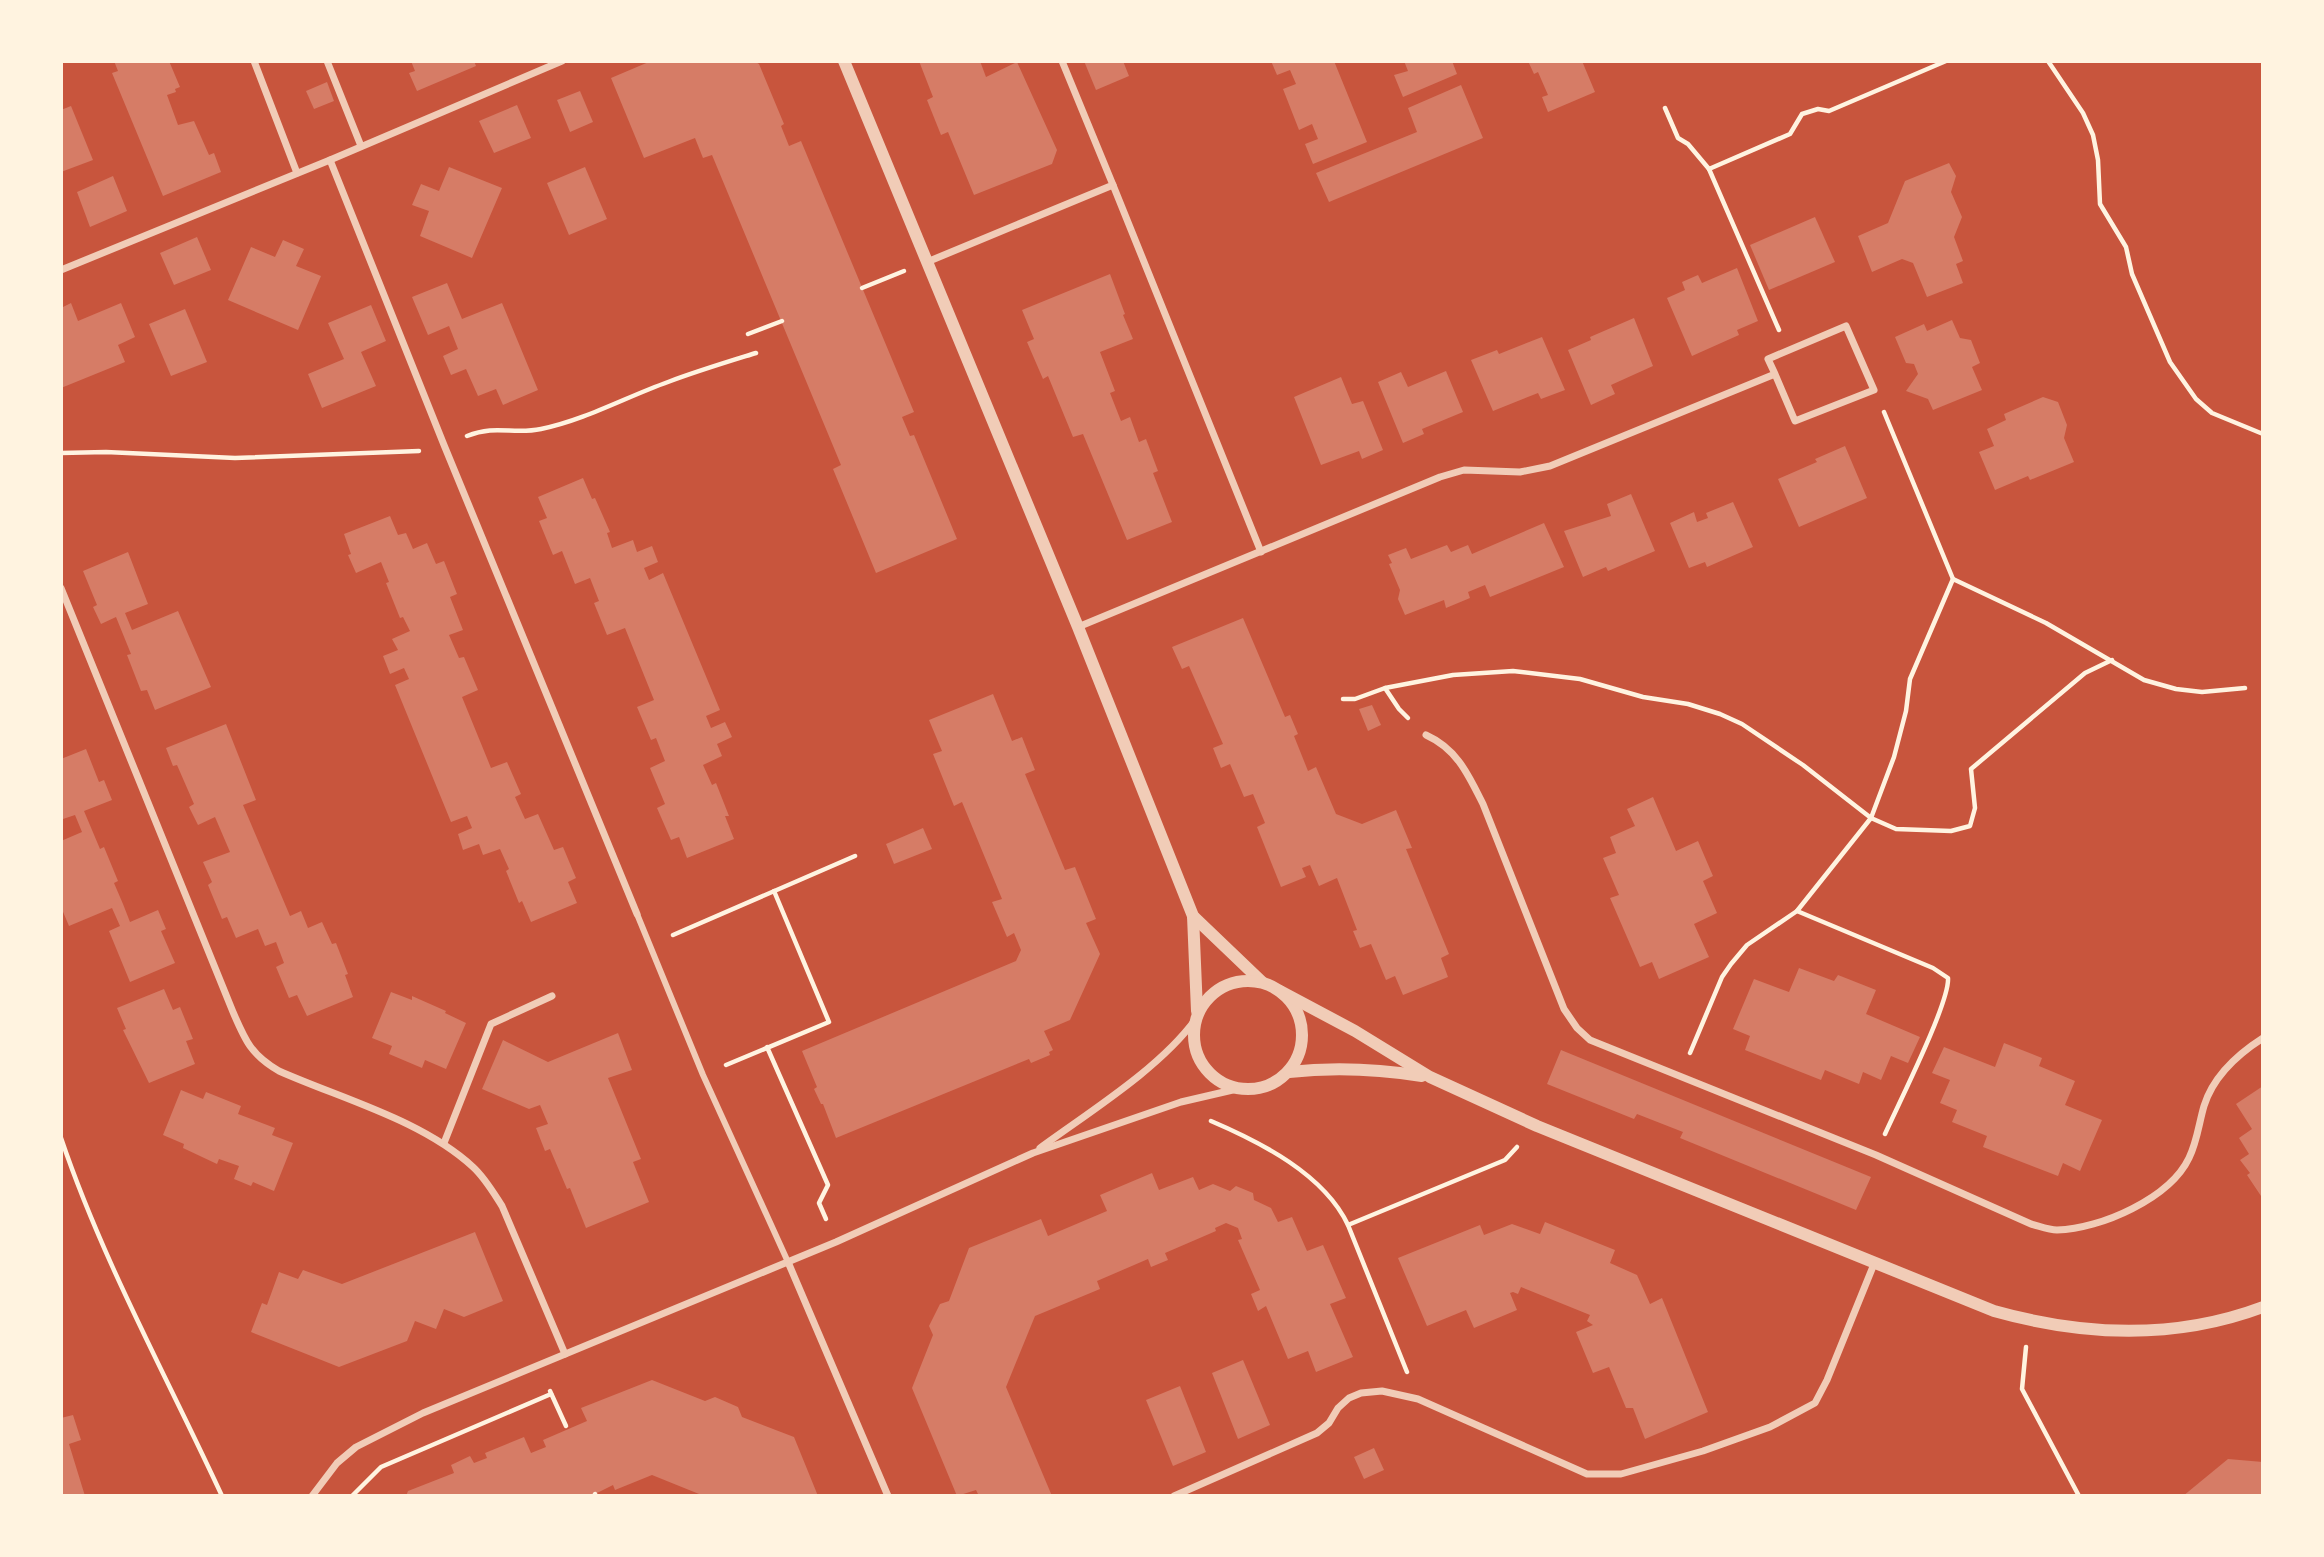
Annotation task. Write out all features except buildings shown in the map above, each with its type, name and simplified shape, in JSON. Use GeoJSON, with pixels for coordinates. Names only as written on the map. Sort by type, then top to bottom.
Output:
{"type":"FeatureCollection","features":[{"type":"Feature","properties":{"kind":"street"},"geometry":{"type":"LineString","coordinates":[[254,61],[297,173]]}},
{"type":"Feature","properties":{"kind":"street"},"geometry":{"type":"LineString","coordinates":[[327,61],[361,146]]}},
{"type":"Feature","properties":{"kind":"street"},"geometry":{"type":"LineString","coordinates":[[61,270],[562,61]]}},
{"type":"Feature","properties":{"kind":"street"},"geometry":{"type":"LineString","coordinates":[[844,61],[1078,627],[1193,916],[1196,1016],[1193,1039],[1196,1052],[1211,1077],[1237,1089]]}},
{"type":"Feature","properties":{"kind":"street"},"geometry":{"type":"LineString","coordinates":[[1062,61],[1261,552]]}},
{"type":"Feature","properties":{"kind":"street"},"geometry":{"type":"LineString","coordinates":[[330,160],[703,1075],[788,1262],[888,1496]]}},
{"type":"Feature","properties":{"kind":"street"},"geometry":{"type":"LineString","coordinates":[[926,262],[1113,185]]}},
{"type":"Feature","properties":{"kind":"street"},"geometry":{"type":"LineString","coordinates":[[1846,326],[1874,390],[1795,421],[1775,374],[1768,359],[1846,326]]}},
{"type":"Feature","properties":{"kind":"street"},"geometry":{"type":"LineString","coordinates":[[1078,627],[1440,477],[1464,470],[1520,472],[1550,466],[1775,374]]}},
{"type":"Feature","properties":{"kind":"street"},"geometry":{"type":"LineString","coordinates":[[61,588],[250,1049],[279,1071],[444,1143],[474,1168],[502,1206],[565,1354]]}},
{"type":"Feature","properties":{"kind":"street"},"geometry":{"type":"LineString","coordinates":[[1426,735],[1443,743],[1469,775],[1483,804],[1551,981],[1564,1009],[1577,1028],[1590,1040],[1876,1155],[2031,1224],[2056,1230],[2107,1219],[2150,1199],[2174,1180],[2189,1158],[2205,1103],[2216,1083],[2234,1060],[2263,1038]]}},
{"type":"Feature","properties":{"kind":"street"},"geometry":{"type":"LineString","coordinates":[[1193,916],[1262,983]]}},
{"type":"Feature","properties":{"kind":"street"},"geometry":{"type":"LineString","coordinates":[[1034,1153],[1155,1063],[1183,1037],[1215,992],[1228,985],[1246,981],[1262,983],[1355,1031],[1430,1077],[1537,1126],[1994,1311],[2032,1321],[2108,1332],[2149,1331],[2209,1324],[2263,1307]]}},
{"type":"Feature","properties":{"kind":"street"},"geometry":{"type":"LineString","coordinates":[[1280,991],[1294,1006],[1301,1021],[1303,1040],[1299,1055],[1289,1072]]}},
{"type":"Feature","properties":{"kind":"street"},"geometry":{"type":"LineString","coordinates":[[444,1143],[491,1024],[552,996]]}},
{"type":"Feature","properties":{"kind":"street"},"geometry":{"type":"LineString","coordinates":[[312,1496],[337,1463],[356,1447],[423,1413],[836,1242],[1034,1153],[1181,1102],[1237,1089],[1265,1087],[1289,1072],[1387,1070],[1430,1077]]}},
{"type":"Feature","properties":{"kind":"street"},"geometry":{"type":"LineString","coordinates":[[1174,1496],[1317,1433],[1329,1423],[1338,1408],[1349,1398],[1361,1393],[1382,1391],[1418,1399],[1587,1474],[1621,1474],[1703,1451],[1770,1427],[1815,1403],[1874,1264]]}},
{"type":"Feature","properties":{"kind":"path"},"geometry":{"type":"LineString","coordinates":[[1709,169],[1790,134],[1802,114],[1818,109],[1829,110],[1946,61]]}},
{"type":"Feature","properties":{"kind":"path"},"geometry":{"type":"LineString","coordinates":[[2048,61],[2083,113],[2093,135],[2098,160],[2100,204],[2126,247],[2132,274],[2170,362],[2196,399],[2212,413],[2263,435]]}},
{"type":"Feature","properties":{"kind":"path"},"geometry":{"type":"LineString","coordinates":[[1665,108],[1678,138],[1688,144],[1709,169],[1788,350]]}},
{"type":"Feature","properties":{"kind":"path"},"geometry":{"type":"LineString","coordinates":[[862,288],[926,262]]}},
{"type":"Feature","properties":{"kind":"path"},"geometry":{"type":"LineString","coordinates":[[748,334],[782,321]]}},
{"type":"Feature","properties":{"kind":"path"},"geometry":{"type":"LineString","coordinates":[[1892,428],[1954,579],[2046,623],[2144,680],[2176,690],[2202,692],[2245,688]]}},
{"type":"Feature","properties":{"kind":"path"},"geometry":{"type":"LineString","coordinates":[[1680,1076],[1722,977],[1731,964],[1747,945],[1797,911],[1871,818],[1894,757],[1906,711],[1910,679],[1954,579]]}},
{"type":"Feature","properties":{"kind":"path"},"geometry":{"type":"LineString","coordinates":[[1343,699],[1355,699],[1385,688],[1453,675],[1513,671],[1580,679],[1643,697],[1688,704],[1720,714],[1742,724],[1793,758],[1871,818],[1896,829],[1951,831],[1970,826],[1975,808],[1971,769],[2085,673],[2112,660]]}},
{"type":"Feature","properties":{"kind":"path"},"geometry":{"type":"LineString","coordinates":[[1385,688],[1399,709],[1426,735]]}},
{"type":"Feature","properties":{"kind":"path"},"geometry":{"type":"LineString","coordinates":[[649,945],[855,856]]}},
{"type":"Feature","properties":{"kind":"path"},"geometry":{"type":"LineString","coordinates":[[703,1075],[829,1022],[774,891]]}},
{"type":"Feature","properties":{"kind":"path"},"geometry":{"type":"LineString","coordinates":[[1797,911],[1933,968],[1948,978],[1949,986],[1940,1010],[1876,1155]]}},
{"type":"Feature","properties":{"kind":"path"},"geometry":{"type":"LineString","coordinates":[[767,1047],[828,1185],[819,1203],[836,1242]]}},
{"type":"Feature","properties":{"kind":"path"},"geometry":{"type":"LineString","coordinates":[[1209,1120],[1262,1145],[1317,1184],[1340,1209],[1418,1399]]}},
{"type":"Feature","properties":{"kind":"path"},"geometry":{"type":"LineString","coordinates":[[1348,1224],[1505,1160],[1537,1126]]}},
{"type":"Feature","properties":{"kind":"path"},"geometry":{"type":"LineString","coordinates":[[61,1138],[81,1195],[119,1281],[222,1496]]}},
{"type":"Feature","properties":{"kind":"path"},"geometry":{"type":"LineString","coordinates":[[2032,1321],[2023,1364],[2022,1389],[2079,1496]]}},
{"type":"Feature","properties":{"kind":"path"},"geometry":{"type":"LineString","coordinates":[[538,1364],[566,1426]]}},
{"type":"Feature","properties":{"kind":"path"},"geometry":{"type":"LineString","coordinates":[[352,1496],[381,1467],[551,1394]]}}]}
